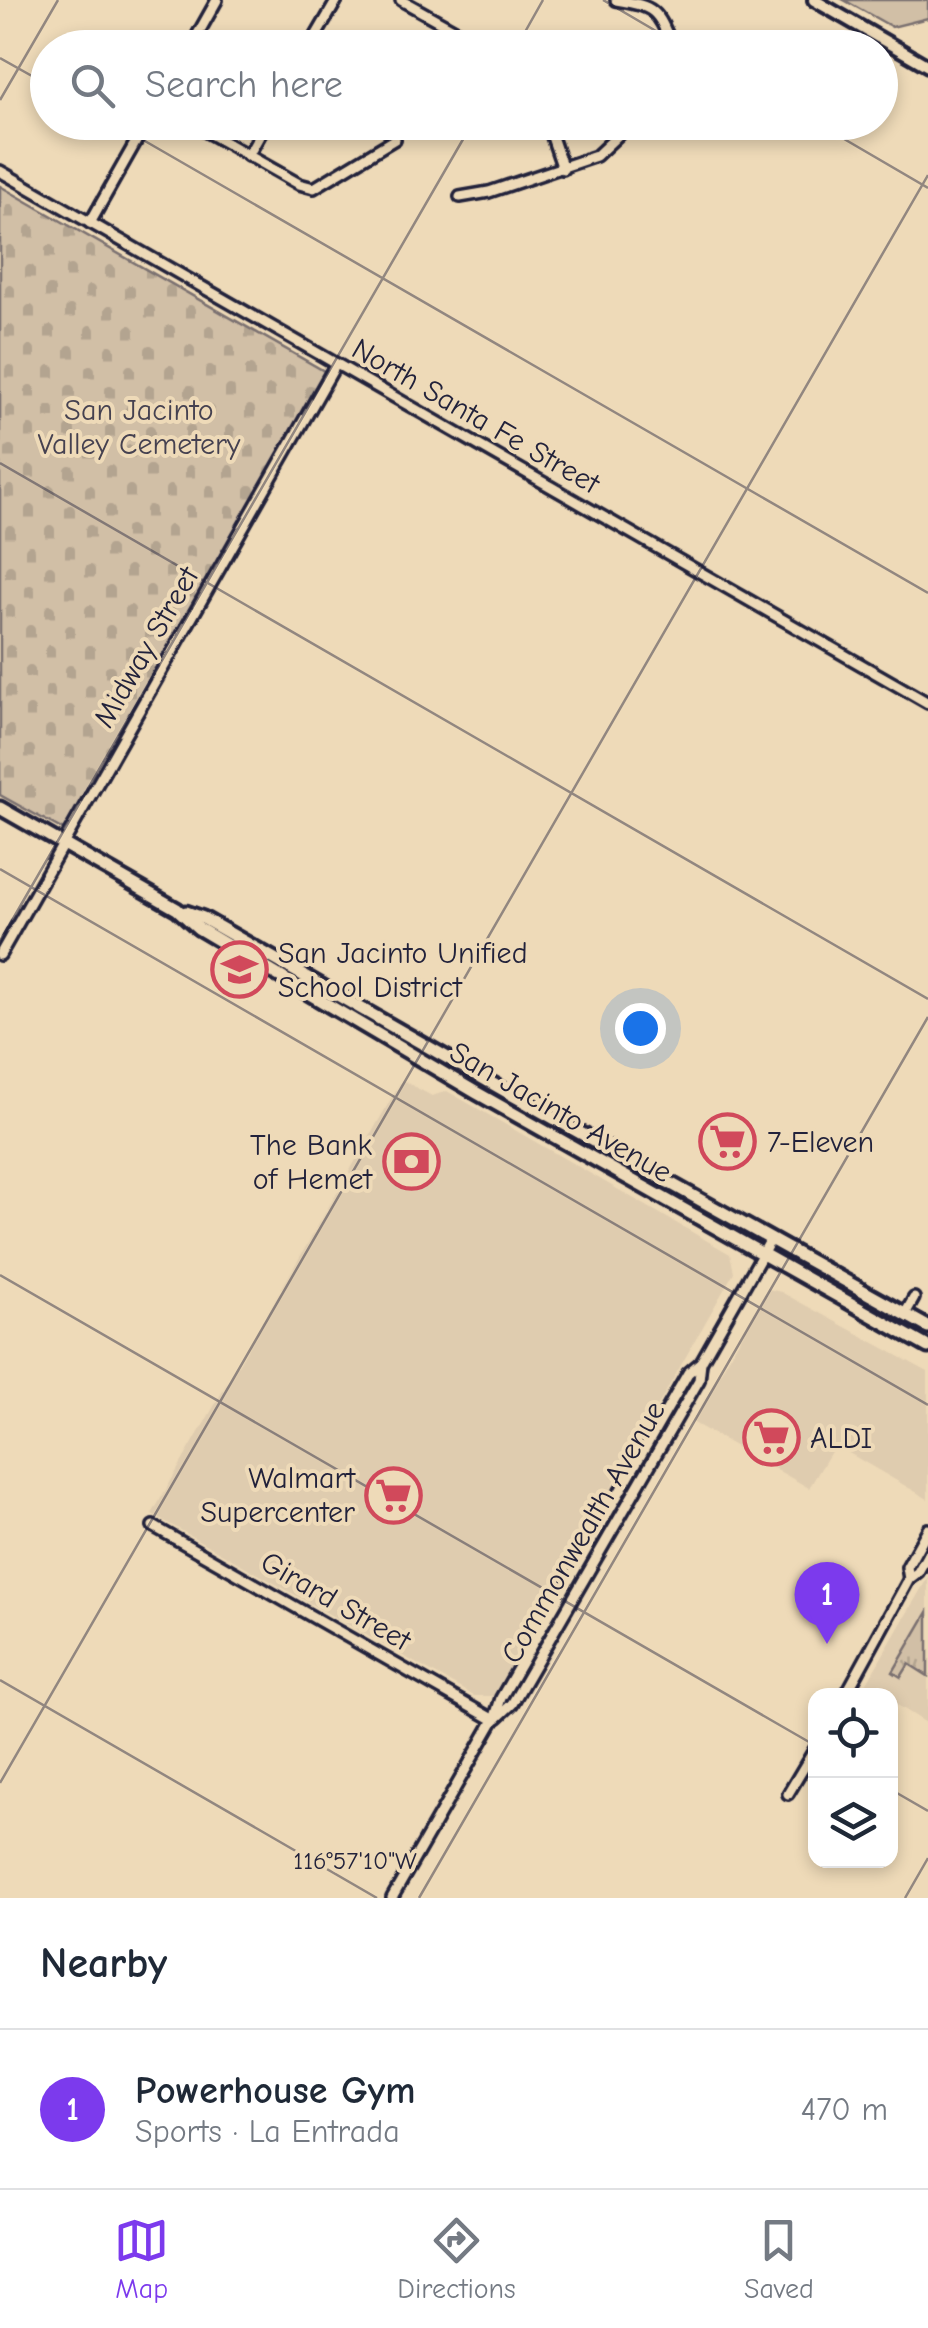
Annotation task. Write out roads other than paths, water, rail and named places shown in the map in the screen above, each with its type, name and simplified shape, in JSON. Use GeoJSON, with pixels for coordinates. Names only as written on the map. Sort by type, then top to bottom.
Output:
{"type":"FeatureCollection","features":[{"type":"Feature","properties":{"kind":"main road","name":"San Jacinto Avenue"},"geometry":{"type":"LineString","coordinates":[[0,808],[177,909],[203,918],[928,1327]]}},
{"type":"Feature","properties":{"kind":"main road","name":"San Jacinto Avenue"},"geometry":{"type":"LineString","coordinates":[[177,909],[198,928],[410,1054],[928,1347]]}},
{"type":"Feature","properties":{"kind":"main road"},"geometry":{"type":"LineString","coordinates":[[574,1148],[586,1144],[641,1174],[656,1175]]}},
{"type":"Feature","properties":{"kind":"street"},"geometry":{"type":"LineString","coordinates":[[200,30],[216,0]]}},
{"type":"Feature","properties":{"kind":"street"},"geometry":{"type":"LineString","coordinates":[[320,30],[338,0]]}},
{"type":"Feature","properties":{"kind":"street"},"geometry":{"type":"LineString","coordinates":[[401,0],[455,30]]}},
{"type":"Feature","properties":{"kind":"street"},"geometry":{"type":"LineString","coordinates":[[616,0],[646,5],[660,16],[666,30]]}},
{"type":"Feature","properties":{"kind":"street"},"geometry":{"type":"LineString","coordinates":[[814,0],[866,30]]}},
{"type":"Feature","properties":{"kind":"street"},"geometry":{"type":"LineString","coordinates":[[898,49],[928,66]]}},
{"type":"Feature","properties":{"kind":"street"},"geometry":{"type":"LineString","coordinates":[[90,223],[137,140]]}},
{"type":"Feature","properties":{"kind":"street"},"geometry":{"type":"LineString","coordinates":[[220,140],[299,184],[314,188],[392,140]]}},
{"type":"Feature","properties":{"kind":"street"},"geometry":{"type":"LineString","coordinates":[[248,156],[257,140]]}},
{"type":"Feature","properties":{"kind":"street"},"geometry":{"type":"LineString","coordinates":[[553,140],[563,169]]}},
{"type":"Feature","properties":{"kind":"street"},"geometry":{"type":"LineString","coordinates":[[460,197],[490,192],[563,169],[596,156],[613,140]]}},
{"type":"Feature","properties":{"kind":"street","name":"North Santa Fe Street"},"geometry":{"type":"LineString","coordinates":[[0,172],[928,703]]}},
{"type":"Feature","properties":{"kind":"street","name":"Midway Street"},"geometry":{"type":"LineString","coordinates":[[0,955],[336,364]]}},
{"type":"Feature","properties":{"kind":"street","name":"Commonwealth Avenue"},"geometry":{"type":"LineString","coordinates":[[392,1898],[494,1720],[501,1698],[688,1373],[701,1362],[771,1239]]}},
{"type":"Feature","properties":{"kind":"street"},"geometry":{"type":"LineString","coordinates":[[904,1314],[914,1298]]}},
{"type":"Feature","properties":{"kind":"street","name":"Girard Street"},"geometry":{"type":"LineString","coordinates":[[153,1526],[494,1720]]}},
{"type":"Feature","properties":{"kind":"street"},"geometry":{"type":"LineString","coordinates":[[909,1579],[906,1567],[928,1529]]}},
{"type":"Feature","properties":{"kind":"street"},"geometry":{"type":"LineString","coordinates":[[849,1688],[909,1579],[928,1554]]}},
{"type":"Feature","properties":{"kind":"street"},"geometry":{"type":"LineString","coordinates":[[788,1794],[808,1760]]}},
{"type":"Feature","properties":{"kind":"place","name":"San Jacinto Unified School District"},"geometry":{"type":"Point","coordinates":[239,970]}},
{"type":"Feature","properties":{"kind":"place","name":"7-Eleven"},"geometry":{"type":"Point","coordinates":[728,1142]}},
{"type":"Feature","properties":{"kind":"place","name":"The Bank of Hemet"},"geometry":{"type":"Point","coordinates":[411,1162]}},
{"type":"Feature","properties":{"kind":"place","name":"ALDI"},"geometry":{"type":"Point","coordinates":[771,1438]}},
{"type":"Feature","properties":{"kind":"place","name":"Walmart Supercenter"},"geometry":{"type":"Point","coordinates":[394,1495]}},
{"type":"Feature","properties":{"kind":"place","name":"Powerhouse Gym"},"geometry":{"type":"Point","coordinates":[827,1644]}},
{"type":"Feature","properties":{"kind":"park label","name":"San Jacinto Valley Cemetery"},"geometry":{"type":"Point","coordinates":[139,427]}}]}
